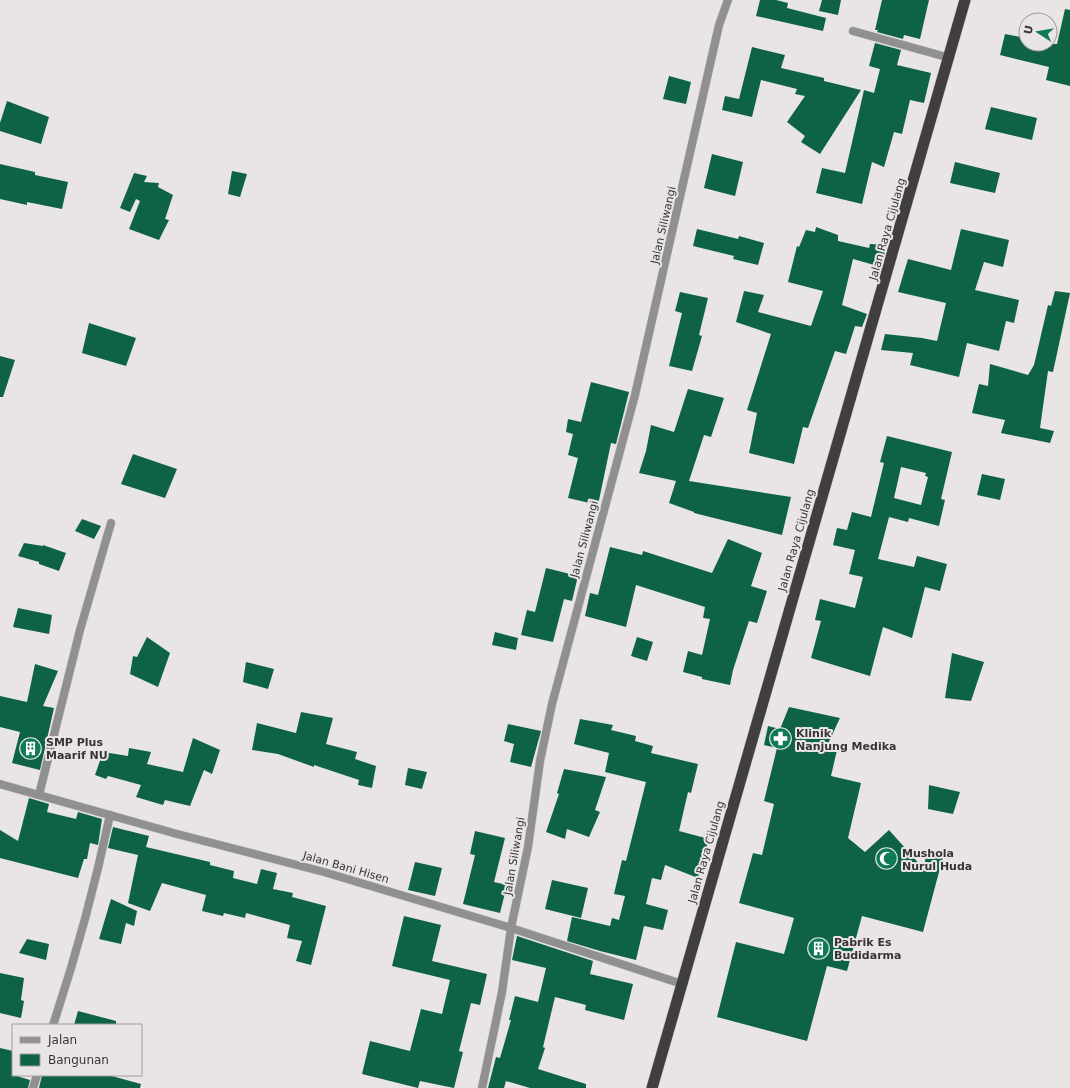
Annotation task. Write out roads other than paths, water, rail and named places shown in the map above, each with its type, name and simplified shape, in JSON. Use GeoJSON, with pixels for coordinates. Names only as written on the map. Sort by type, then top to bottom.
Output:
{"type":"FeatureCollection","features":[{"type":"Feature","properties":{"kind":"highway","name":"Jalan Raya Cijulang"},"geometry":{"type":"LineString","coordinates":[[652,1088],[766,688],[950,58],[965,0]]}},
{"type":"Feature","properties":{"kind":"street","name":"Jalan Siliwangi"},"geometry":{"type":"LineString","coordinates":[[482,1088],[502,992],[511,928],[528,846],[540,761],[552,704],[594,542],[636,395],[719,25],[728,0]]}},
{"type":"Feature","properties":{"kind":"street"},"geometry":{"type":"LineString","coordinates":[[853,30],[950,58]]}},
{"type":"Feature","properties":{"kind":"street"},"geometry":{"type":"LineString","coordinates":[[39,795],[80,630],[111,523]]}},
{"type":"Feature","properties":{"kind":"street","name":"Jalan Bani Hisen"},"geometry":{"type":"LineString","coordinates":[[0,784],[324,872],[511,928],[682,984]]}},
{"type":"Feature","properties":{"kind":"street"},"geometry":{"type":"LineString","coordinates":[[53,1024],[73,964],[94,890],[110,814]]}},
{"type":"Feature","properties":{"kind":"street"},"geometry":{"type":"LineString","coordinates":[[33,1088],[37,1076]]}},
{"type":"Feature","properties":{"kind":"place","name":"Klinik Nanjung Medika"},"geometry":{"type":"Point","coordinates":[781,739]}},
{"type":"Feature","properties":{"kind":"place","name":"SMP Plus Maarif NU"},"geometry":{"type":"Point","coordinates":[30,748]}},
{"type":"Feature","properties":{"kind":"place","name":"Mushola Nurul Huda"},"geometry":{"type":"Point","coordinates":[887,859]}},
{"type":"Feature","properties":{"kind":"place","name":"Pabrik Es Budidarma"},"geometry":{"type":"Point","coordinates":[819,948]}}]}
